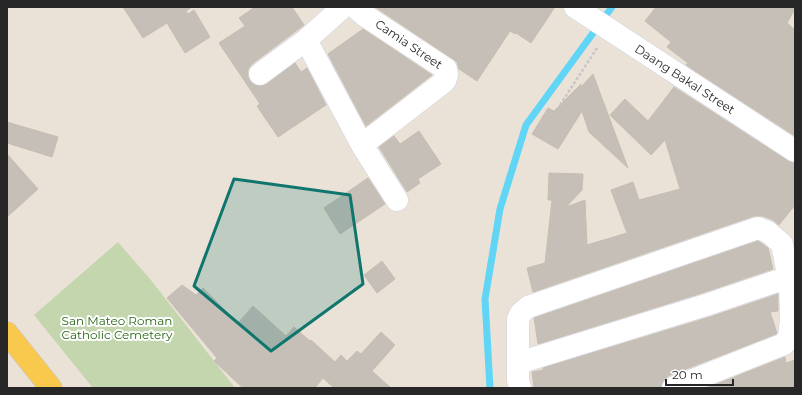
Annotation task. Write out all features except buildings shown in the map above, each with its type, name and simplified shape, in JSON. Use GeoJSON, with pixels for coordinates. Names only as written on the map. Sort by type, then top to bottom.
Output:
{"type":"FeatureCollection","features":[{"type":"Feature","properties":{"kind":"main road"},"geometry":{"type":"LineString","coordinates":[[7,334],[51,388]]}},
{"type":"Feature","properties":{"kind":"street"},"geometry":{"type":"LineString","coordinates":[[260,74],[306,40],[344,7]]}},
{"type":"Feature","properties":{"kind":"street","name":"Camia Street"},"geometry":{"type":"LineString","coordinates":[[355,7],[364,15],[446,69],[447,75],[445,81],[362,145]]}},
{"type":"Feature","properties":{"kind":"street","name":"Daang Bakal Street"},"geometry":{"type":"LineString","coordinates":[[581,11],[795,151]]}},
{"type":"Feature","properties":{"kind":"street"},"geometry":{"type":"LineString","coordinates":[[306,40],[362,145],[397,200]]}},
{"type":"Feature","properties":{"kind":"street"},"geometry":{"type":"LineString","coordinates":[[520,388],[518,380],[518,319],[521,313],[528,307],[758,228],[768,232],[782,244],[792,275],[790,285],[791,320],[789,338],[784,344],[673,388]]}},
{"type":"Feature","properties":{"kind":"street"},"geometry":{"type":"LineString","coordinates":[[518,363],[706,305],[792,275]]}},
{"type":"Feature","properties":{"kind":"path"},"geometry":{"type":"LineString","coordinates":[[560,105],[607,28]]}},
{"type":"Feature","properties":{"kind":"highlighted area"},"geometry":{"type":"Polygon","coordinates":[[[234,179],[350,195],[363,284],[271,351],[194,286],[234,179]]]}},
{"type":"Feature","properties":{"kind":"green space","name":"San Mateo Roman Catholic Cemetery"},"geometry":{"type":"Polygon","coordinates":[[[118,242],[150,279],[235,388],[93,388],[34,315],[118,242]]]}},
{"type":"Feature","properties":{"kind":"waterway"},"geometry":{"type":"LineString","coordinates":[[490,388],[485,299],[500,209],[526,125],[612,7]]}}]}
